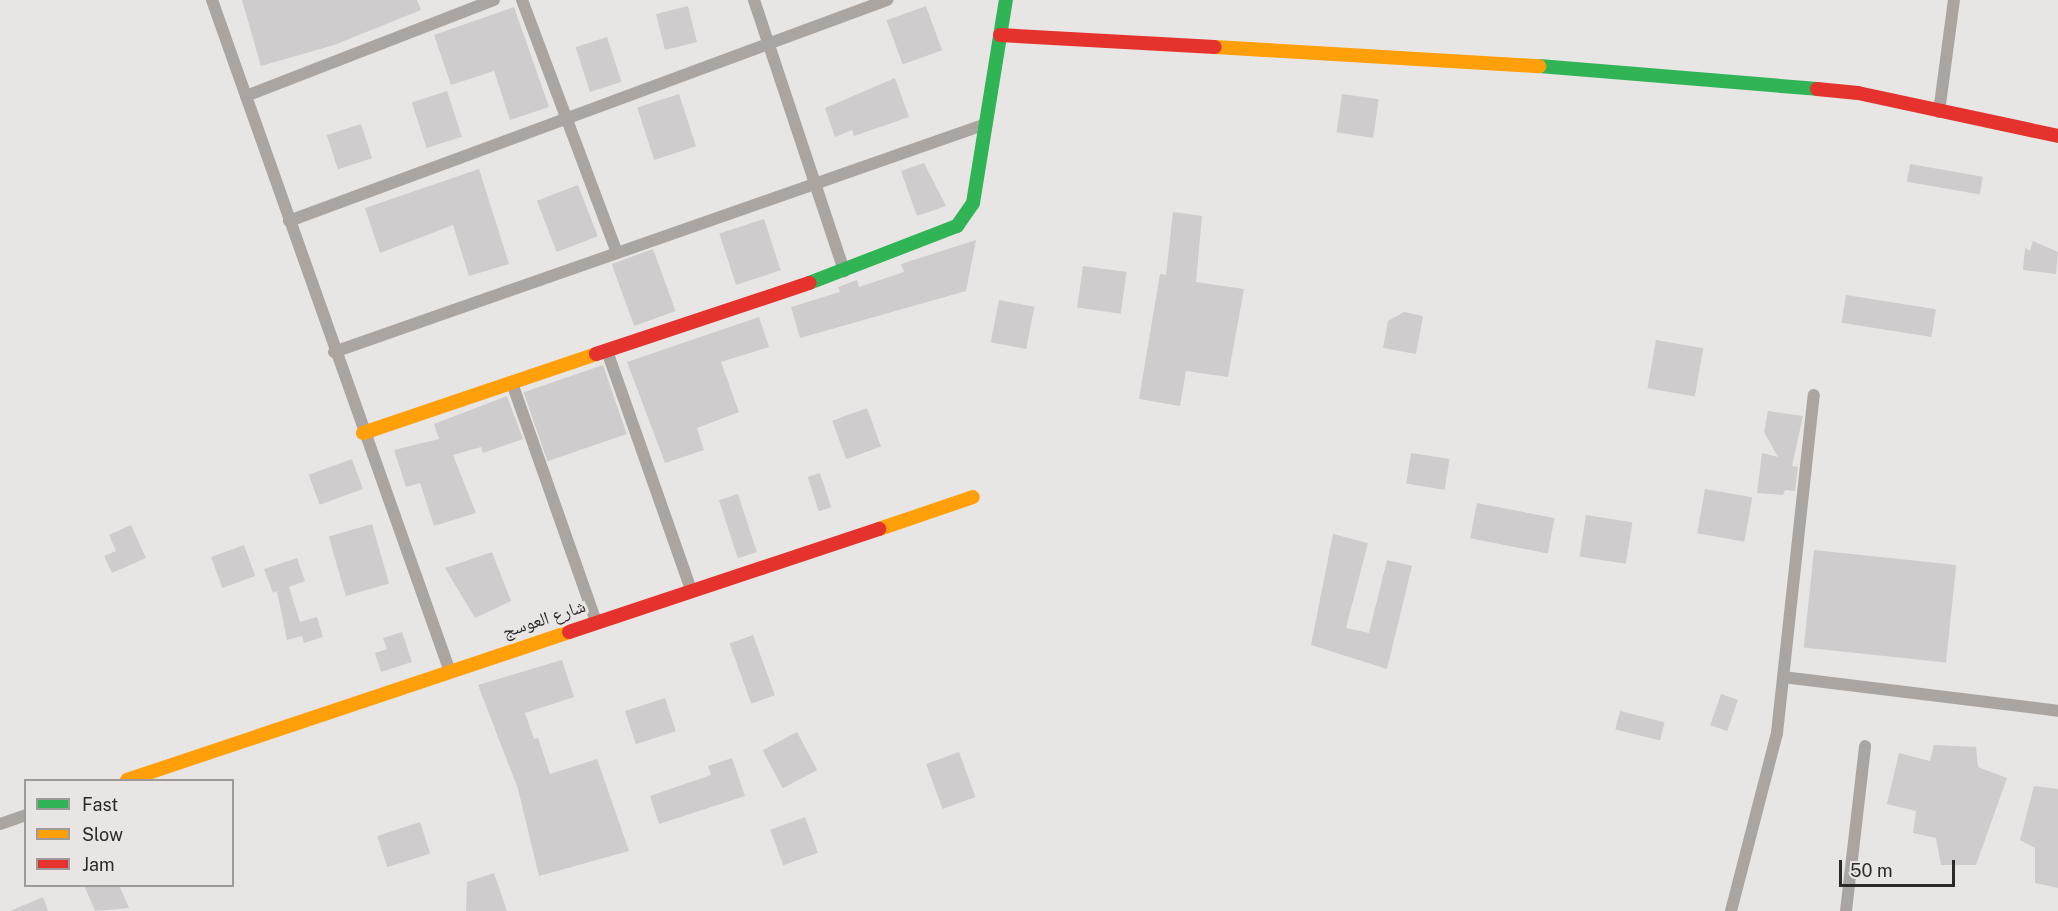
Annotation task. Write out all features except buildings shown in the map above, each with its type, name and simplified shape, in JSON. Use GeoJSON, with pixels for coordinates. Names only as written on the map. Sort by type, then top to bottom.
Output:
{"type":"FeatureCollection","features":[{"type":"Feature","properties":{"kind":"street"},"geometry":{"type":"LineString","coordinates":[[212,0],[334,352],[448,669]]}},
{"type":"Feature","properties":{"kind":"street"},"geometry":{"type":"LineString","coordinates":[[246,96],[494,0]]}},
{"type":"Feature","properties":{"kind":"street"},"geometry":{"type":"LineString","coordinates":[[522,0],[617,253]]}},
{"type":"Feature","properties":{"kind":"street"},"geometry":{"type":"LineString","coordinates":[[754,0],[844,271]]}},
{"type":"Feature","properties":{"kind":"street"},"geometry":{"type":"LineString","coordinates":[[289,221],[887,0]]}},
{"type":"Feature","properties":{"kind":"street"},"geometry":{"type":"LineString","coordinates":[[363,434],[927,242],[968,216],[1006,0]]}},
{"type":"Feature","properties":{"kind":"street"},"geometry":{"type":"LineString","coordinates":[[1939,112],[1954,0]]}},
{"type":"Feature","properties":{"kind":"street"},"geometry":{"type":"LineString","coordinates":[[1000,35],[1531,65],[1858,93],[2058,136]]}},
{"type":"Feature","properties":{"kind":"street"},"geometry":{"type":"LineString","coordinates":[[334,352],[986,124]]}},
{"type":"Feature","properties":{"kind":"street"},"geometry":{"type":"LineString","coordinates":[[607,351],[691,589]]}},
{"type":"Feature","properties":{"kind":"street"},"geometry":{"type":"LineString","coordinates":[[512,383],[596,621]]}},
{"type":"Feature","properties":{"kind":"street"},"geometry":{"type":"LineString","coordinates":[[1731,911],[1772,766],[1814,394]]}},
{"type":"Feature","properties":{"kind":"street","name":"شارع العوسج"},"geometry":{"type":"LineString","coordinates":[[131,779],[448,669],[973,497]]}},
{"type":"Feature","properties":{"kind":"street"},"geometry":{"type":"LineString","coordinates":[[1783,677],[2058,711]]}},
{"type":"Feature","properties":{"kind":"street"},"geometry":{"type":"LineString","coordinates":[[1846,911],[1865,746]]}},
{"type":"Feature","properties":{"kind":"street"},"geometry":{"type":"LineString","coordinates":[[0,824],[24,817]]}},
{"type":"Feature","properties":{"kind":"traffic: fast"},"geometry":{"type":"LineString","coordinates":[[809,283],[957,226],[973,203],[1006,0]]}},
{"type":"Feature","properties":{"kind":"traffic: fast"},"geometry":{"type":"LineString","coordinates":[[1539,66],[1817,89]]}},
{"type":"Feature","properties":{"kind":"traffic: slow"},"geometry":{"type":"LineString","coordinates":[[1215,47],[1539,66]]}},
{"type":"Feature","properties":{"kind":"traffic: slow"},"geometry":{"type":"LineString","coordinates":[[363,433],[596,354]]}},
{"type":"Feature","properties":{"kind":"traffic: slow"},"geometry":{"type":"LineString","coordinates":[[879,529],[973,497]]}},
{"type":"Feature","properties":{"kind":"traffic: slow"},"geometry":{"type":"LineString","coordinates":[[130,779],[569,632]]}},
{"type":"Feature","properties":{"kind":"traffic: jam"},"geometry":{"type":"LineString","coordinates":[[1000,35],[1215,47]]}},
{"type":"Feature","properties":{"kind":"traffic: jam"},"geometry":{"type":"LineString","coordinates":[[1817,89],[1858,93],[2058,136]]}},
{"type":"Feature","properties":{"kind":"traffic: jam"},"geometry":{"type":"LineString","coordinates":[[596,354],[809,283]]}},
{"type":"Feature","properties":{"kind":"traffic: jam"},"geometry":{"type":"LineString","coordinates":[[569,632],[879,529]]}}]}
